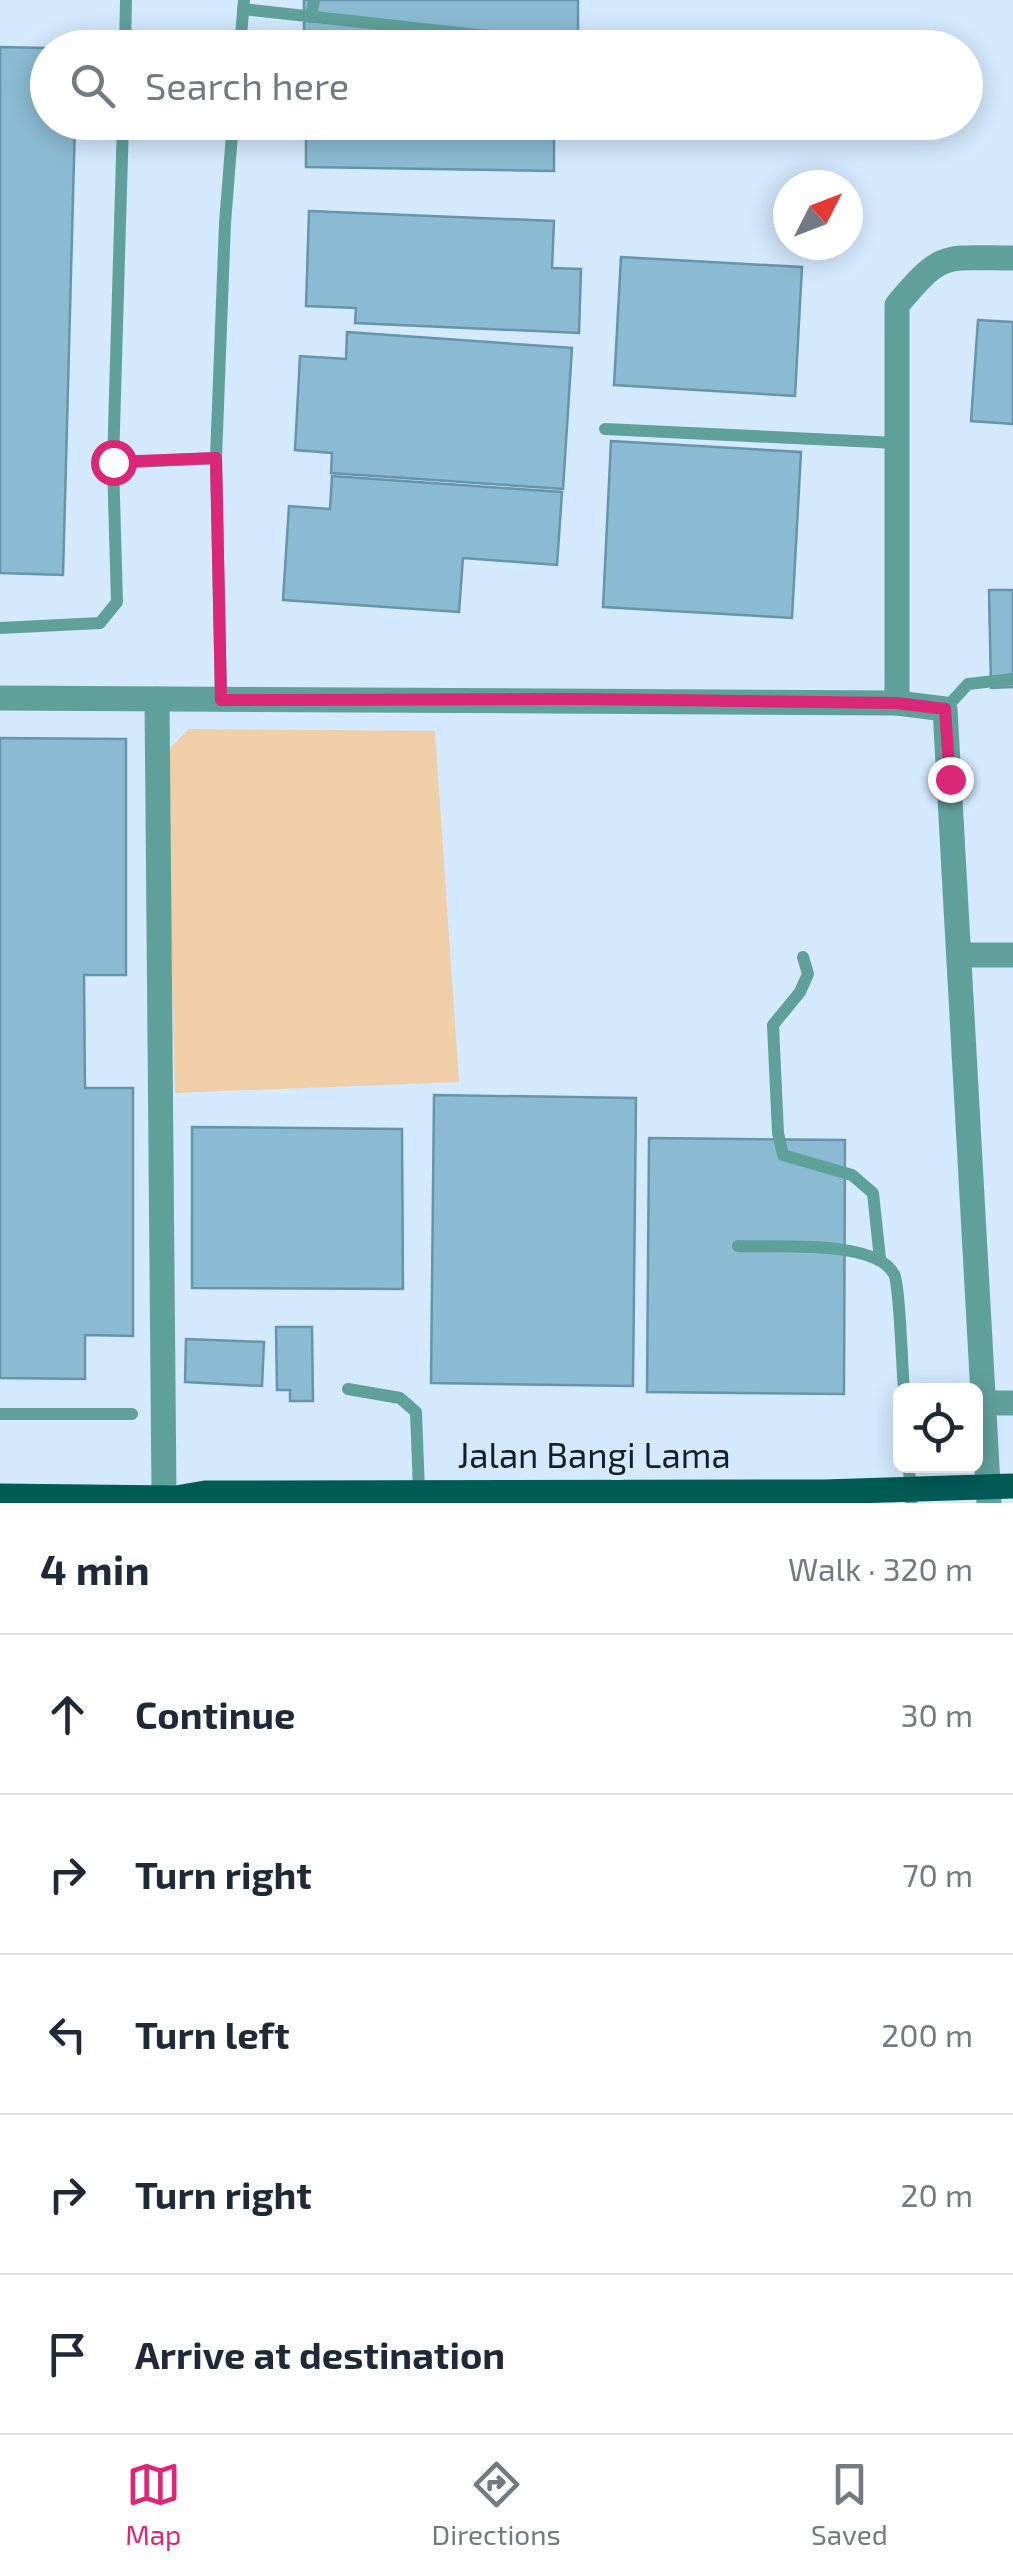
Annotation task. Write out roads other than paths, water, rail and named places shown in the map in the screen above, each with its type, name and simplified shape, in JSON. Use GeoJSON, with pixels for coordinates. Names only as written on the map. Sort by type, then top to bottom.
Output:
{"type":"FeatureCollection","features":[{"type":"Feature","properties":{"kind":"main road","name":"Jalan Bangi Lama"},"geometry":{"type":"LineString","coordinates":[[0,1496],[176,1500],[204,1493],[419,1497],[910,1486],[945,1496],[997,1492]]}},
{"type":"Feature","properties":{"kind":"street"},"geometry":{"type":"LineString","coordinates":[[896,703],[897,305],[927,269],[948,258],[1013,258]]}},
{"type":"Feature","properties":{"kind":"street"},"geometry":{"type":"LineString","coordinates":[[0,698],[578,699],[896,703],[945,709],[985,1403],[997,1492]]}},
{"type":"Feature","properties":{"kind":"street"},"geometry":{"type":"LineString","coordinates":[[157,699],[176,1500]]}},
{"type":"Feature","properties":{"kind":"street"},"geometry":{"type":"LineString","coordinates":[[961,954],[1013,955]]}},
{"type":"Feature","properties":{"kind":"street"},"geometry":{"type":"LineString","coordinates":[[985,1403],[1013,1402]]}},
{"type":"Feature","properties":{"kind":"lane"},"geometry":{"type":"LineString","coordinates":[[125,30],[126,0]]}},
{"type":"Feature","properties":{"kind":"lane"},"geometry":{"type":"LineString","coordinates":[[311,17],[314,0]]}},
{"type":"Feature","properties":{"kind":"lane"},"geometry":{"type":"LineString","coordinates":[[241,30],[243,5],[430,30]]}},
{"type":"Feature","properties":{"kind":"lane"},"geometry":{"type":"LineString","coordinates":[[0,628],[100,623],[117,602],[113,462],[122,140]]}},
{"type":"Feature","properties":{"kind":"lane"},"geometry":{"type":"LineString","coordinates":[[221,700],[216,458],[232,140]]}},
{"type":"Feature","properties":{"kind":"lane"},"geometry":{"type":"LineString","coordinates":[[605,429],[897,443]]}},
{"type":"Feature","properties":{"kind":"lane"},"geometry":{"type":"LineString","coordinates":[[113,462],[216,458]]}},
{"type":"Feature","properties":{"kind":"lane"},"geometry":{"type":"LineString","coordinates":[[945,709],[968,684],[1013,679]]}},
{"type":"Feature","properties":{"kind":"lane"},"geometry":{"type":"LineString","coordinates":[[803,957],[808,974],[800,992],[772,1026],[778,1133],[783,1155],[852,1175],[872,1193],[880,1260]]}},
{"type":"Feature","properties":{"kind":"lane"},"geometry":{"type":"LineString","coordinates":[[738,1246],[861,1251],[880,1260],[895,1276],[903,1383]]}},
{"type":"Feature","properties":{"kind":"lane"},"geometry":{"type":"LineString","coordinates":[[348,1389],[400,1398],[416,1412],[419,1497]]}},
{"type":"Feature","properties":{"kind":"lane"},"geometry":{"type":"LineString","coordinates":[[0,1414],[132,1414]]}}]}
